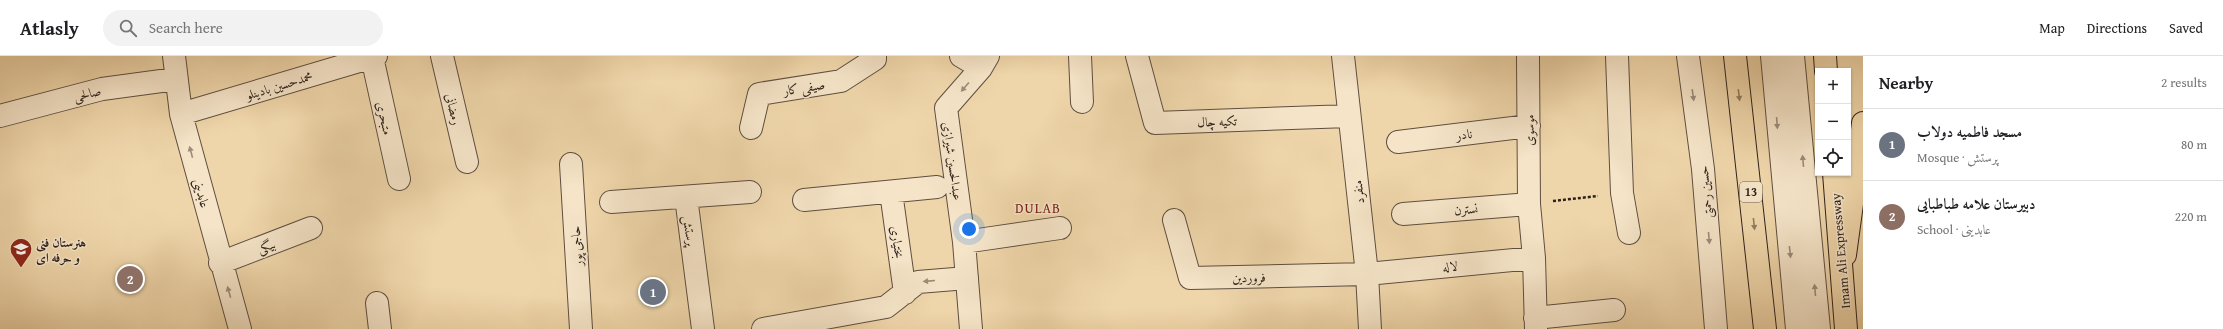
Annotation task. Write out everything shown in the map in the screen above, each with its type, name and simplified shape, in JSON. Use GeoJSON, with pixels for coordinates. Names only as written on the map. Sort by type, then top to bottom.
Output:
{"type":"FeatureCollection","features":[{"type":"Feature","properties":{"kind":"main road","name":"13"},"geometry":{"type":"LineString","coordinates":[[1735,56],[1765,329]]}},
{"type":"Feature","properties":{"kind":"main road"},"geometry":{"type":"LineString","coordinates":[[1825,56],[1826,68]]}},
{"type":"Feature","properties":{"kind":"main road"},"geometry":{"type":"LineString","coordinates":[[1842,278],[1863,122]]}},
{"type":"Feature","properties":{"kind":"main road","name":"Imam Ali Expressway"},"geometry":{"type":"LineString","coordinates":[[1834,176],[1846,329]]}},
{"type":"Feature","properties":{"kind":"street","name":"عابدینی"},"geometry":{"type":"LineString","coordinates":[[174,56],[181,114],[220,263],[240,329]]}},
{"type":"Feature","properties":{"kind":"street","name":"رمضانی"},"geometry":{"type":"LineString","coordinates":[[442,56],[467,162]]}},
{"type":"Feature","properties":{"kind":"street","name":"صیفی کار"},"geometry":{"type":"LineString","coordinates":[[751,128],[759,94],[841,82],[875,59],[876,56]]}},
{"type":"Feature","properties":{"kind":"street"},"geometry":{"type":"LineString","coordinates":[[961,56],[985,62]]}},
{"type":"Feature","properties":{"kind":"street"},"geometry":{"type":"LineString","coordinates":[[1080,56],[1082,102]]}},
{"type":"Feature","properties":{"kind":"street","name":"تکیه چال"},"geometry":{"type":"LineString","coordinates":[[1137,56],[1155,123],[1349,116]]}},
{"type":"Feature","properties":{"kind":"street","name":"موسوی"},"geometry":{"type":"LineString","coordinates":[[1528,56],[1529,204],[1534,258],[1535,324]]}},
{"type":"Feature","properties":{"kind":"street"},"geometry":{"type":"LineString","coordinates":[[1617,56],[1622,193],[1629,232]]}},
{"type":"Feature","properties":{"kind":"street","name":"حسین رحمتی"},"geometry":{"type":"LineString","coordinates":[[1688,56],[1703,169],[1716,329]]}},
{"type":"Feature","properties":{"kind":"street"},"geometry":{"type":"LineString","coordinates":[[1772,56],[1797,329]]}},
{"type":"Feature","properties":{"kind":"street"},"geometry":{"type":"LineString","coordinates":[[1793,56],[1819,329]]}},
{"type":"Feature","properties":{"kind":"street","name":"محمدحسین بادینلو"},"geometry":{"type":"LineString","coordinates":[[181,114],[374,57]]}},
{"type":"Feature","properties":{"kind":"street","name":"متبحری"},"geometry":{"type":"LineString","coordinates":[[374,57],[399,179]]}},
{"type":"Feature","properties":{"kind":"street","name":"منفرد"},"geometry":{"type":"LineString","coordinates":[[1348,57],[1349,116],[1367,274],[1370,329]]}},
{"type":"Feature","properties":{"kind":"street","name":"عبدالحسین شیرازی"},"geometry":{"type":"LineString","coordinates":[[971,329],[964,242],[946,108],[985,62]]}},
{"type":"Feature","properties":{"kind":"street","name":"صالحی"},"geometry":{"type":"LineString","coordinates":[[0,116],[102,89],[176,79]]}},
{"type":"Feature","properties":{"kind":"street","name":"نادر"},"geometry":{"type":"LineString","coordinates":[[1398,142],[1529,126]]}},
{"type":"Feature","properties":{"kind":"street","name":"حاجی پور"},"geometry":{"type":"LineString","coordinates":[[571,164],[581,329]]}},
{"type":"Feature","properties":{"kind":"street"},"geometry":{"type":"LineString","coordinates":[[804,200],[937,187]]}},
{"type":"Feature","properties":{"kind":"street","name":"پرستش"},"geometry":{"type":"LineString","coordinates":[[703,329],[686,197],[750,192]]}},
{"type":"Feature","properties":{"kind":"street","name":"بختیاری"},"geometry":{"type":"LineString","coordinates":[[891,192],[905,293]]}},
{"type":"Feature","properties":{"kind":"street"},"geometry":{"type":"LineString","coordinates":[[611,202],[686,197]]}},
{"type":"Feature","properties":{"kind":"street","name":"نسترن"},"geometry":{"type":"LineString","coordinates":[[1402,214],[1529,204]]}},
{"type":"Feature","properties":{"kind":"street","name":"فروردین"},"geometry":{"type":"LineString","coordinates":[[1174,220],[1190,278],[1367,274]]}},
{"type":"Feature","properties":{"kind":"street","name":"بیگی"},"geometry":{"type":"LineString","coordinates":[[220,263],[311,228]]}},
{"type":"Feature","properties":{"kind":"street"},"geometry":{"type":"LineString","coordinates":[[964,242],[1060,228]]}},
{"type":"Feature","properties":{"kind":"street","name":"لاله"},"geometry":{"type":"LineString","coordinates":[[1367,274],[1534,258]]}},
{"type":"Feature","properties":{"kind":"street"},"geometry":{"type":"LineString","coordinates":[[763,329],[886,307],[918,282],[967,278]]}},
{"type":"Feature","properties":{"kind":"street"},"geometry":{"type":"LineString","coordinates":[[377,303],[380,329]]}},
{"type":"Feature","properties":{"kind":"street"},"geometry":{"type":"LineString","coordinates":[[1535,324],[1614,310]]}},
{"type":"Feature","properties":{"kind":"path"},"geometry":{"type":"LineString","coordinates":[[1529,204],[1622,193]]}},
{"type":"Feature","properties":{"kind":"place","name":"هنرستان فنی و حرفه ای"},"geometry":{"type":"Point","coordinates":[21,268]}},
{"type":"Feature","properties":{"kind":"place","name":"دبیرستان علامه طباطبایی"},"geometry":{"type":"Point","coordinates":[130,279]}},
{"type":"Feature","properties":{"kind":"place","name":"مسجد فاطمیه دولاب"},"geometry":{"type":"Point","coordinates":[653,292]}},
{"type":"Feature","properties":{"kind":"district","name":"DULAB"},"geometry":{"type":"Point","coordinates":[1038,208]}}]}
